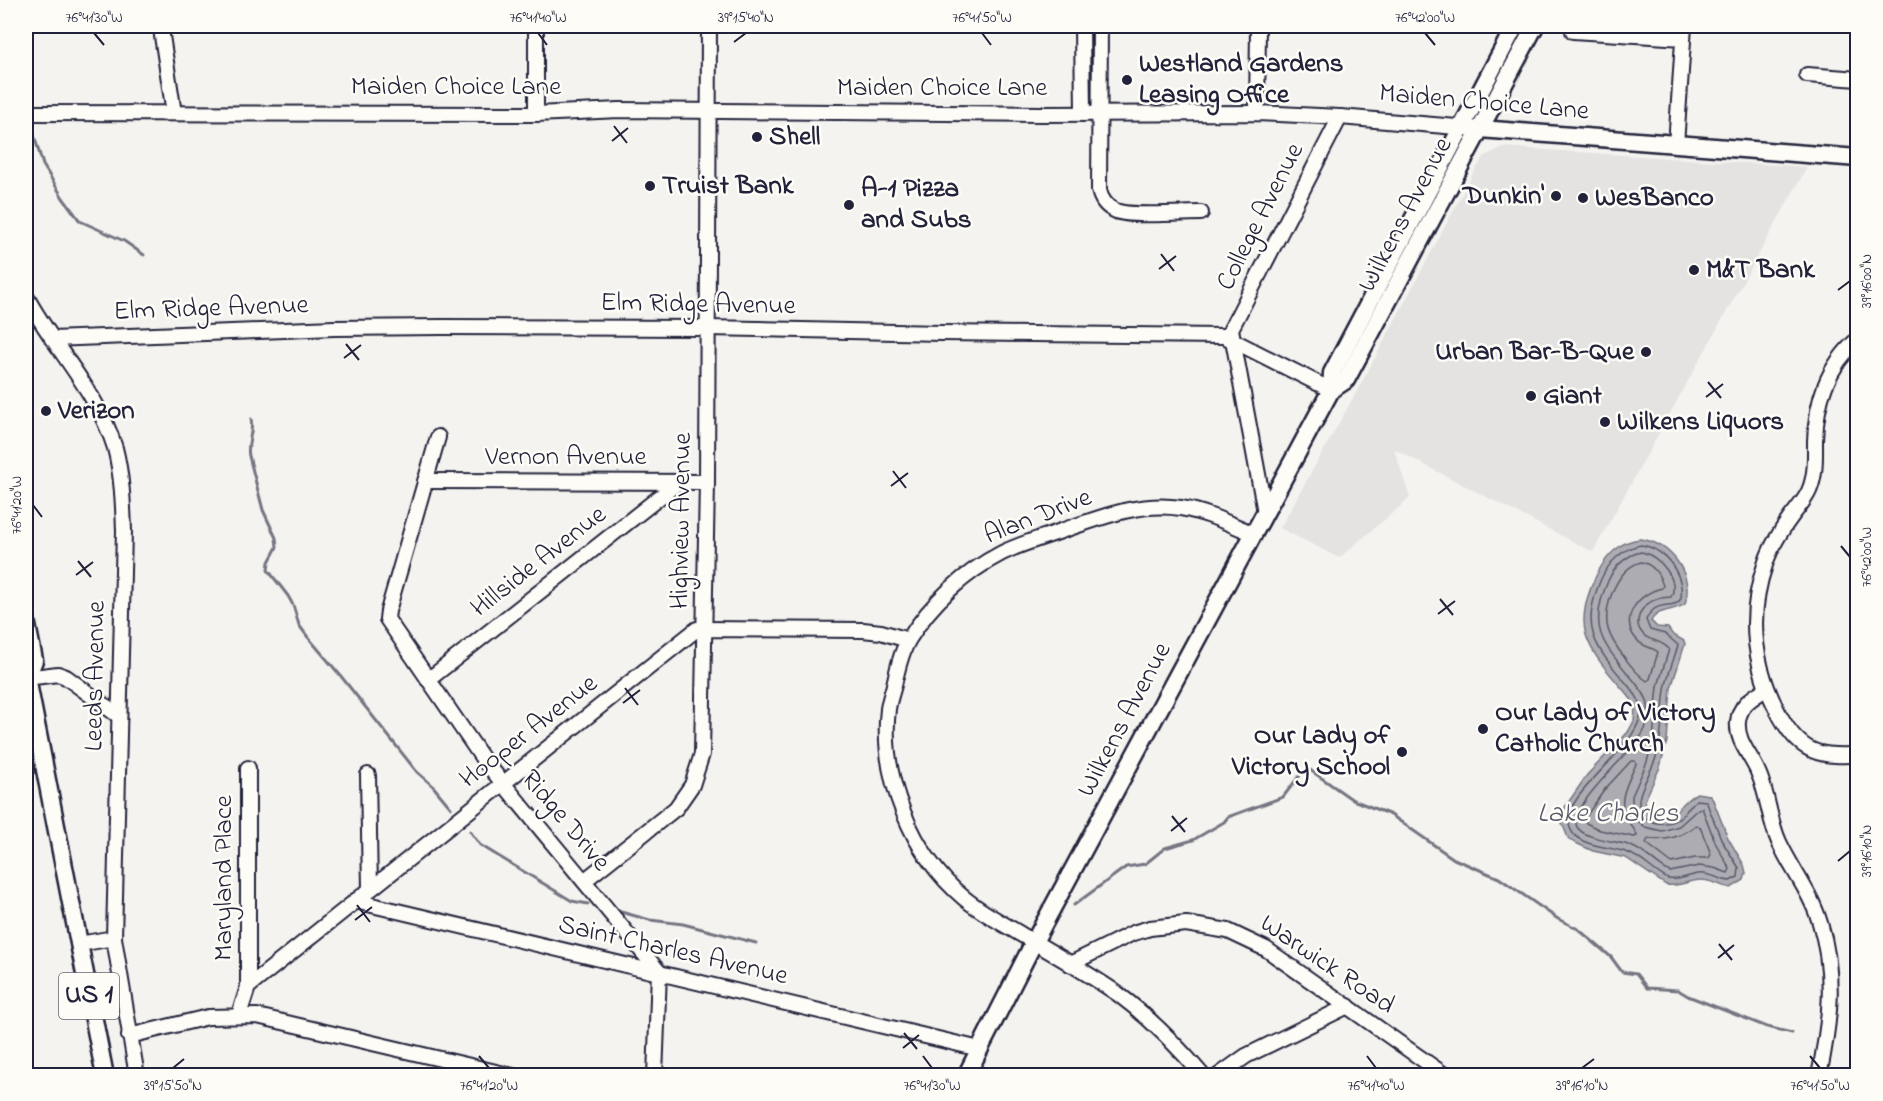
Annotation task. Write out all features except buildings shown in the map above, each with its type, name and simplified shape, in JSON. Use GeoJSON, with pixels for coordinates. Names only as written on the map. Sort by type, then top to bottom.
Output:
{"type":"FeatureCollection","features":[{"type":"Feature","properties":{"kind":"main road","name":"Wilkens Avenue"},"geometry":{"type":"LineString","coordinates":[[966,1076],[1034,942],[1331,390],[1332,374],[1515,26]]}},
{"type":"Feature","properties":{"kind":"main road"},"geometry":{"type":"LineString","coordinates":[[1480,129],[1484,103],[1525,26]]}},
{"type":"Feature","properties":{"kind":"main road","name":"Wilkens Avenue"},"geometry":{"type":"LineString","coordinates":[[1331,390],[1346,380],[1535,26]]}},
{"type":"Feature","properties":{"kind":"main road","name":"Maiden Choice Lane"},"geometry":{"type":"LineString","coordinates":[[1480,129],[1857,158]]}},
{"type":"Feature","properties":{"kind":"main road","name":"US 1"},"geometry":{"type":"LineString","coordinates":[[26,620],[34,660],[26,677],[105,1076]]}},
{"type":"Feature","properties":{"kind":"street"},"geometry":{"type":"LineString","coordinates":[[162,26],[174,113]]}},
{"type":"Feature","properties":{"kind":"street"},"geometry":{"type":"LineString","coordinates":[[536,26],[536,114]]}},
{"type":"Feature","properties":{"kind":"street","name":"Highview Avenue"},"geometry":{"type":"LineString","coordinates":[[584,881],[676,808],[692,785],[702,754],[707,482],[709,26]]}},
{"type":"Feature","properties":{"kind":"street"},"geometry":{"type":"LineString","coordinates":[[1082,26],[1083,114]]}},
{"type":"Feature","properties":{"kind":"street"},"geometry":{"type":"LineString","coordinates":[[1100,26],[1099,190],[1101,196],[1108,207],[1121,213],[1201,213]]}},
{"type":"Feature","properties":{"kind":"street"},"geometry":{"type":"LineString","coordinates":[[1257,113],[1258,26]]}},
{"type":"Feature","properties":{"kind":"street"},"geometry":{"type":"LineString","coordinates":[[1573,31],[1684,32],[1676,145]]}},
{"type":"Feature","properties":{"kind":"street"},"geometry":{"type":"LineString","coordinates":[[1807,75],[1857,79]]}},
{"type":"Feature","properties":{"kind":"street","name":"Maiden Choice Lane"},"geometry":{"type":"LineString","coordinates":[[28,113],[536,114],[619,110],[1083,114],[1257,113],[1340,117],[1480,129]]}},
{"type":"Feature","properties":{"kind":"street","name":"College Avenue"},"geometry":{"type":"LineString","coordinates":[[1233,340],[1231,329],[1340,117]]}},
{"type":"Feature","properties":{"kind":"street","name":"Leeds Avenue"},"geometry":{"type":"LineString","coordinates":[[26,296],[106,425],[120,472],[124,531],[114,938],[137,1076]]}},
{"type":"Feature","properties":{"kind":"street","name":"Elm Ridge Avenue"},"geometry":{"type":"LineString","coordinates":[[52,339],[334,328],[707,328],[1224,336],[1331,390]]}},
{"type":"Feature","properties":{"kind":"street"},"geometry":{"type":"LineString","coordinates":[[1857,339],[1837,362],[1825,381],[1816,419],[1815,460],[1809,490],[1773,546],[1759,584],[1754,607],[1755,647],[1766,689],[1782,720],[1807,748],[1829,755],[1857,755]]}},
{"type":"Feature","properties":{"kind":"street"},"geometry":{"type":"LineString","coordinates":[[1233,340],[1265,512]]}},
{"type":"Feature","properties":{"kind":"street","name":"Ridge Drive"},"geometry":{"type":"LineString","coordinates":[[438,437],[387,619],[483,759],[659,972]]}},
{"type":"Feature","properties":{"kind":"street","name":"Vernon Avenue"},"geometry":{"type":"LineString","coordinates":[[425,481],[707,482]]}},
{"type":"Feature","properties":{"kind":"street","name":"Hillside Avenue"},"geometry":{"type":"LineString","coordinates":[[428,680],[680,481]]}},
{"type":"Feature","properties":{"kind":"street","name":"Alan Drive"},"geometry":{"type":"LineString","coordinates":[[1203,1076],[1178,1046],[1141,1012],[1070,964],[983,912],[949,884],[922,848],[901,803],[892,776],[888,750],[888,709],[908,640],[947,593],[984,562],[1008,550],[1120,511],[1158,506],[1179,507],[1201,512],[1254,534]]}},
{"type":"Feature","properties":{"kind":"street"},"geometry":{"type":"LineString","coordinates":[[705,628],[863,630],[888,633],[908,640]]}},
{"type":"Feature","properties":{"kind":"street","name":"Hooper Avenue"},"geometry":{"type":"LineString","coordinates":[[248,987],[697,629],[705,628]]}},
{"type":"Feature","properties":{"kind":"street"},"geometry":{"type":"LineString","coordinates":[[26,677],[58,674],[75,682],[119,716]]}},
{"type":"Feature","properties":{"kind":"street"},"geometry":{"type":"LineString","coordinates":[[1766,689],[1752,697],[1740,711],[1739,733],[1742,744],[1758,772],[1778,839],[1804,884],[1821,924],[1828,959],[1831,993],[1828,1034],[1819,1076]]}},
{"type":"Feature","properties":{"kind":"street","name":"Maryland Place"},"geometry":{"type":"LineString","coordinates":[[248,768],[248,987]]}},
{"type":"Feature","properties":{"kind":"street"},"geometry":{"type":"LineString","coordinates":[[368,775],[370,889]]}},
{"type":"Feature","properties":{"kind":"street","name":"Saint Charles Avenue"},"geometry":{"type":"LineString","coordinates":[[355,901],[980,1049]]}},
{"type":"Feature","properties":{"kind":"street","name":"Warwick Road"},"geometry":{"type":"LineString","coordinates":[[1070,964],[1133,933],[1150,928],[1186,924],[1228,932],[1257,944],[1442,1074]]}},
{"type":"Feature","properties":{"kind":"street"},"geometry":{"type":"LineString","coordinates":[[79,944],[114,938]]}},
{"type":"Feature","properties":{"kind":"street"},"geometry":{"type":"LineString","coordinates":[[655,1076],[659,972]]}},
{"type":"Feature","properties":{"kind":"street"},"geometry":{"type":"LineString","coordinates":[[239,1015],[248,987]]}},
{"type":"Feature","properties":{"kind":"street"},"geometry":{"type":"LineString","coordinates":[[1218,1076],[1246,1056],[1348,1006]]}},
{"type":"Feature","properties":{"kind":"street"},"geometry":{"type":"LineString","coordinates":[[129,1036],[200,1019],[239,1015],[273,1019],[513,1076]]}},
{"type":"Feature","properties":{"kind":"shaded area"},"geometry":{"type":"Polygon","coordinates":[[[1503,147],[1807,167],[1593,552],[1394,449],[1410,498],[1339,558],[1280,528],[1361,384],[1475,170],[1485,156],[1503,147]]]}},
{"type":"Feature","properties":{"kind":"water","name":"Lake Charles"},"geometry":{"type":"Polygon","coordinates":[[[1640,539],[1661,547],[1678,562],[1683,571],[1687,593],[1685,604],[1658,614],[1651,621],[1657,627],[1668,628],[1685,644],[1671,688],[1667,741],[1660,767],[1645,800],[1646,807],[1653,817],[1668,816],[1697,793],[1709,795],[1746,873],[1744,880],[1731,888],[1701,880],[1666,885],[1626,858],[1593,851],[1569,840],[1562,823],[1565,807],[1587,775],[1628,732],[1634,721],[1635,707],[1631,699],[1594,653],[1584,624],[1591,587],[1603,563],[1621,545],[1640,539]]]}},
{"type":"Feature","properties":{"kind":"waterway"},"geometry":{"type":"LineString","coordinates":[[28,116],[43,165],[80,221],[124,241],[144,255]]}},
{"type":"Feature","properties":{"kind":"waterway"},"geometry":{"type":"LineString","coordinates":[[251,419],[249,456],[263,510],[276,538],[277,547],[269,562],[268,570],[288,596],[299,625],[307,636],[417,772],[432,785],[451,808]]}},
{"type":"Feature","properties":{"kind":"waterway"},"geometry":{"type":"LineString","coordinates":[[1074,905],[1126,867],[1145,864],[1165,848],[1193,840],[1224,822],[1228,817],[1283,797],[1300,775],[1310,770],[1353,800],[1391,815],[1454,859],[1499,878],[1558,919],[1578,929],[1611,957],[1622,972],[1636,974],[1647,988],[1678,990],[1767,1027],[1792,1033]]}},
{"type":"Feature","properties":{"kind":"waterway"},"geometry":{"type":"LineString","coordinates":[[470,831],[480,845],[572,901],[588,904]]}},
{"type":"Feature","properties":{"kind":"waterway"},"geometry":{"type":"LineString","coordinates":[[621,912],[650,920],[683,924],[756,943]]}},
{"type":"Feature","properties":{"kind":"place","name":"Westland Gardens Leasing Office"},"geometry":{"type":"Point","coordinates":[1127,80]}},
{"type":"Feature","properties":{"kind":"place","name":"Shell"},"geometry":{"type":"Point","coordinates":[757,137]}},
{"type":"Feature","properties":{"kind":"place","name":"Truist Bank"},"geometry":{"type":"Point","coordinates":[650,186]}},
{"type":"Feature","properties":{"kind":"place","name":"Dunkin'"},"geometry":{"type":"Point","coordinates":[1556,196]}},
{"type":"Feature","properties":{"kind":"place","name":"WesBanco"},"geometry":{"type":"Point","coordinates":[1583,198]}},
{"type":"Feature","properties":{"kind":"place","name":"A-1 Pizza and Subs"},"geometry":{"type":"Point","coordinates":[849,205]}},
{"type":"Feature","properties":{"kind":"place","name":"M&T Bank"},"geometry":{"type":"Point","coordinates":[1694,270]}},
{"type":"Feature","properties":{"kind":"place","name":"Urban Bar-B-Que"},"geometry":{"type":"Point","coordinates":[1646,352]}},
{"type":"Feature","properties":{"kind":"place","name":"Giant"},"geometry":{"type":"Point","coordinates":[1531,396]}},
{"type":"Feature","properties":{"kind":"place","name":"Verizon"},"geometry":{"type":"Point","coordinates":[46,411]}},
{"type":"Feature","properties":{"kind":"place","name":"Wilkens Liquors"},"geometry":{"type":"Point","coordinates":[1605,422]}},
{"type":"Feature","properties":{"kind":"place","name":"Our Lady of Victory Catholic Church"},"geometry":{"type":"Point","coordinates":[1483,729]}},
{"type":"Feature","properties":{"kind":"place","name":"Our Lady of Victory School"},"geometry":{"type":"Point","coordinates":[1402,752]}}]}
